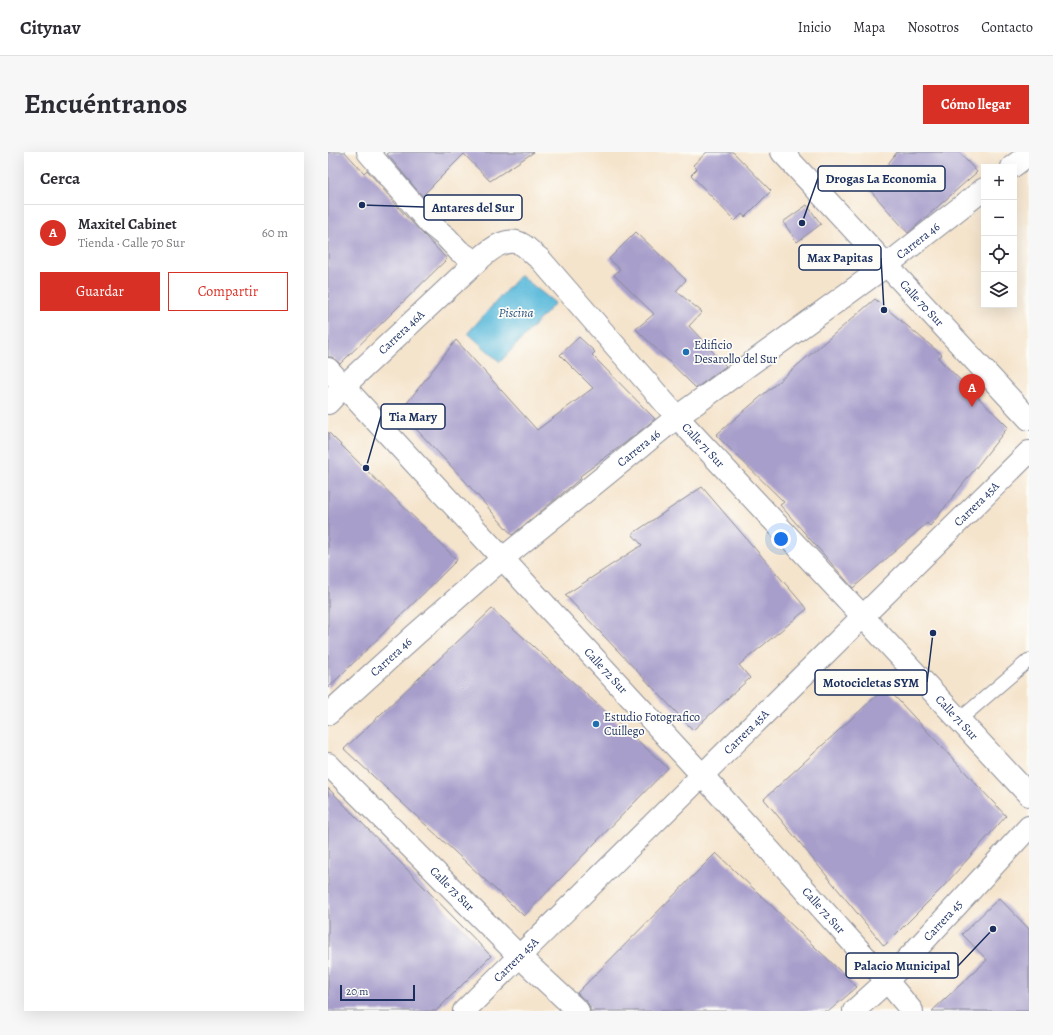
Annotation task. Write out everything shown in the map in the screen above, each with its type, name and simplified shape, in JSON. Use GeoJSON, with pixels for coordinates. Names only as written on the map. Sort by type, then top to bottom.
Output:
{"type":"FeatureCollection","features":[{"type":"Feature","properties":{"kind":"street"},"geometry":{"type":"LineString","coordinates":[[368,152],[430,224],[446,237],[458,251],[476,262]]}},
{"type":"Feature","properties":{"kind":"street","name":"Calle 70 Sur"},"geometry":{"type":"LineString","coordinates":[[782,152],[1029,418]]}},
{"type":"Feature","properties":{"kind":"street"},"geometry":{"type":"LineString","coordinates":[[1016,164],[1029,154]]}},
{"type":"Feature","properties":{"kind":"street","name":"Carrera 46"},"geometry":{"type":"LineString","coordinates":[[328,714],[502,559],[677,417],[887,265],[981,191]]}},
{"type":"Feature","properties":{"kind":"street","name":"Calle 71 Sur"},"geometry":{"type":"LineString","coordinates":[[476,262],[495,246],[511,241],[522,244],[540,259],[677,417],[1029,795]]}},
{"type":"Feature","properties":{"kind":"street","name":"Carrera 46A"},"geometry":{"type":"LineString","coordinates":[[328,403],[344,386],[476,262]]}},
{"type":"Feature","properties":{"kind":"street","name":"Calle 72 Sur"},"geometry":{"type":"LineString","coordinates":[[328,368],[702,776],[887,981],[912,1011]]}},
{"type":"Feature","properties":{"kind":"street","name":"Carrera 45A"},"geometry":{"type":"LineString","coordinates":[[464,1011],[1029,452]]}},
{"type":"Feature","properties":{"kind":"street","name":"Calle 73 Sur"},"geometry":{"type":"LineString","coordinates":[[328,764],[519,956],[578,1011]]}},
{"type":"Feature","properties":{"kind":"street","name":"Carrera 45"},"geometry":{"type":"LineString","coordinates":[[854,1011],[887,981],[1029,827]]}},
{"type":"Feature","properties":{"kind":"lane"},"geometry":{"type":"LineString","coordinates":[[959,720],[1029,660]]}},
{"type":"Feature","properties":{"kind":"water","name":"Piscina"},"geometry":{"type":"Polygon","coordinates":[[[520,275],[555,303],[500,362],[468,333],[520,275]]]}},
{"type":"Feature","properties":{"kind":"building"},"geometry":{"type":"Polygon","coordinates":[[[328,152],[345,152],[364,173],[367,170],[404,214],[447,259],[340,364],[332,357],[328,357],[328,152]]]}},
{"type":"Feature","properties":{"kind":"building"},"geometry":{"type":"Polygon","coordinates":[[[390,152],[534,152],[490,181],[464,154],[422,196],[387,154],[390,152]]]}},
{"type":"Feature","properties":{"kind":"building"},"geometry":{"type":"Polygon","coordinates":[[[707,152],[733,152],[771,191],[745,217],[742,214],[735,221],[691,175],[697,169],[693,165],[707,152]]]}},
{"type":"Feature","properties":{"kind":"building"},"geometry":{"type":"Polygon","coordinates":[[[897,152],[959,152],[977,172],[908,233],[869,189],[897,152]]]}},
{"type":"Feature","properties":{"kind":"building"},"geometry":{"type":"Polygon","coordinates":[[[807,205],[821,224],[797,242],[783,222],[807,205]]]}},
{"type":"Feature","properties":{"kind":"building"},"geometry":{"type":"Polygon","coordinates":[[[636,232],[686,280],[676,291],[702,312],[689,326],[726,366],[696,388],[636,329],[654,314],[614,275],[620,269],[609,259],[636,232]]]}},
{"type":"Feature","properties":{"kind":"building"},"geometry":{"type":"Polygon","coordinates":[[[875,299],[942,355],[938,358],[1008,427],[930,526],[927,523],[853,588],[780,505],[784,502],[716,435],[875,299]]]}},
{"type":"Feature","properties":{"kind":"building"},"geometry":{"type":"Polygon","coordinates":[[[579,337],[595,352],[592,355],[655,419],[580,476],[581,478],[512,535],[465,481],[400,412],[456,340],[537,430],[593,388],[560,355],[579,337]]]}},
{"type":"Feature","properties":{"kind":"building"},"geometry":{"type":"Polygon","coordinates":[[[328,432],[457,560],[328,688],[328,432]]]}},
{"type":"Feature","properties":{"kind":"building"},"geometry":{"type":"Polygon","coordinates":[[[702,487],[807,609],[739,665],[750,678],[693,730],[565,595],[642,545],[632,534],[702,487]]]}},
{"type":"Feature","properties":{"kind":"building"},"geometry":{"type":"Polygon","coordinates":[[[492,609],[668,768],[524,916],[344,749],[492,609]]]}},
{"type":"Feature","properties":{"kind":"building"},"geometry":{"type":"Polygon","coordinates":[[[886,687],[1006,816],[942,888],[884,946],[764,799],[886,687]]]}},
{"type":"Feature","properties":{"kind":"building"},"geometry":{"type":"Polygon","coordinates":[[[328,788],[491,956],[436,1011],[328,1011],[328,788]]]}},
{"type":"Feature","properties":{"kind":"building"},"geometry":{"type":"Polygon","coordinates":[[[716,853],[857,987],[829,1011],[590,1011],[590,1007],[587,1002],[577,993],[716,853]]]}},
{"type":"Feature","properties":{"kind":"building"},"geometry":{"type":"Polygon","coordinates":[[[999,898],[1029,929],[1029,1011],[932,1011],[987,960],[962,934],[999,898]]]}},
{"type":"Feature","properties":{"kind":"place","name":"Antares del Sur"},"geometry":{"type":"Point","coordinates":[362,205]}},
{"type":"Feature","properties":{"kind":"place","name":"Drogas La Economia"},"geometry":{"type":"Point","coordinates":[802,223]}},
{"type":"Feature","properties":{"kind":"place","name":"Max Papitas"},"geometry":{"type":"Point","coordinates":[884,310]}},
{"type":"Feature","properties":{"kind":"place","name":"Edificio Desarollo del Sur"},"geometry":{"type":"Point","coordinates":[686,352]}},
{"type":"Feature","properties":{"kind":"place","name":"Maxitel Cabinet"},"geometry":{"type":"Point","coordinates":[972,407]}},
{"type":"Feature","properties":{"kind":"place","name":"Tia Mary"},"geometry":{"type":"Point","coordinates":[366,468]}},
{"type":"Feature","properties":{"kind":"place","name":"Motocicletas SYM"},"geometry":{"type":"Point","coordinates":[933,633]}},
{"type":"Feature","properties":{"kind":"place","name":"Estudio Fotografico Cuillego"},"geometry":{"type":"Point","coordinates":[596,724]}},
{"type":"Feature","properties":{"kind":"place","name":"Palacio Municipal"},"geometry":{"type":"Point","coordinates":[993,929]}}]}
